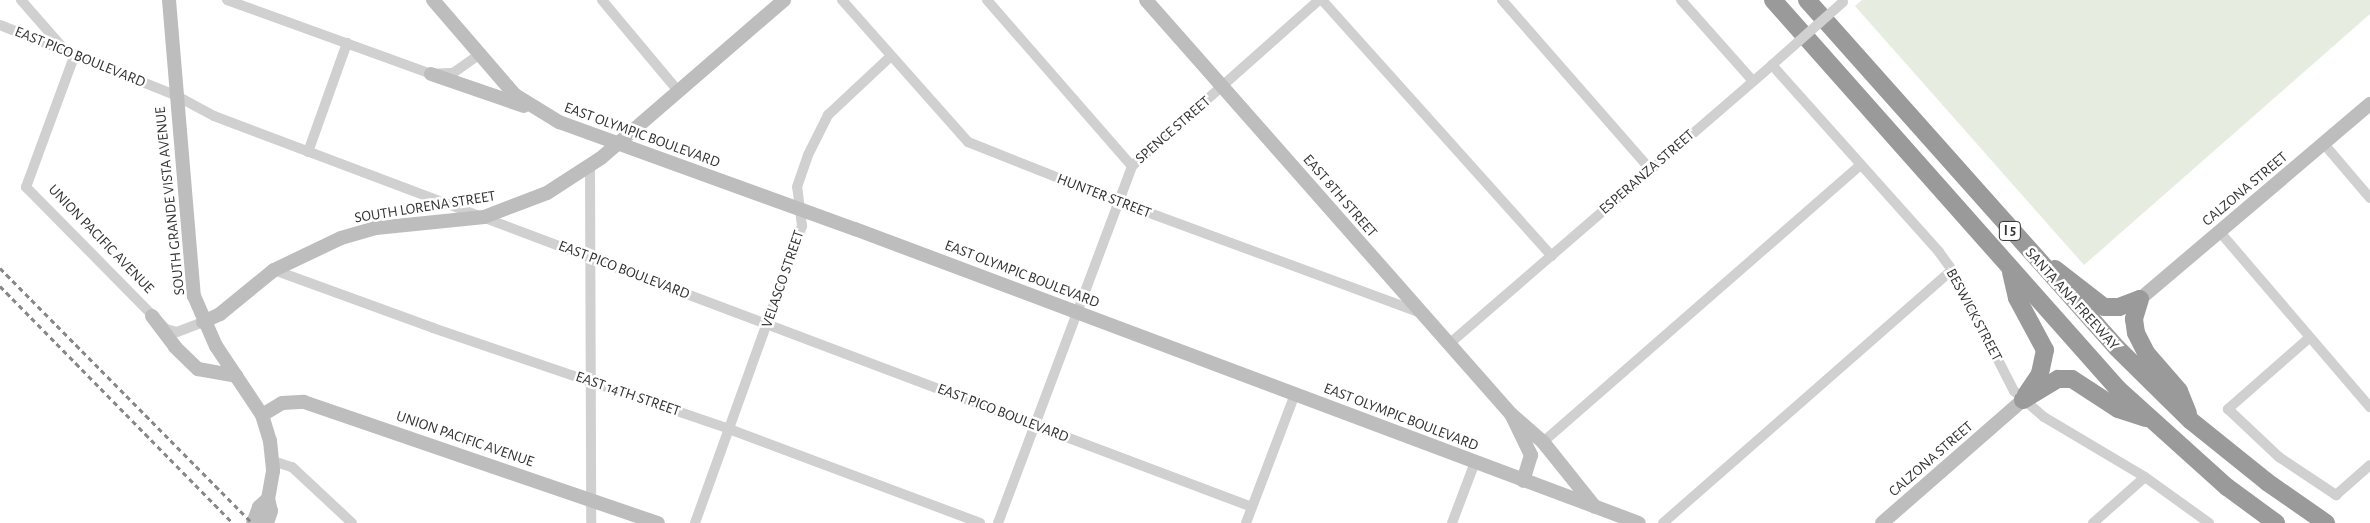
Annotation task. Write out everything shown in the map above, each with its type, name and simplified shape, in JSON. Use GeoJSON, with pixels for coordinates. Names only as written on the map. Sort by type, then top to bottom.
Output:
{"type":"FeatureCollection","features":[{"type":"Feature","properties":{"kind":"highway","name":"SANTA ANA FREEWAY"},"geometry":{"type":"LineString","coordinates":[[1773,0],[2010,271],[2150,420],[2227,487],[2276,523]]}},
{"type":"Feature","properties":{"kind":"highway","name":"SANTA ANA FREEWAY"},"geometry":{"type":"LineString","coordinates":[[1807,0],[2086,315],[2190,420],[2267,482],[2326,523]]}},
{"type":"Feature","properties":{"kind":"highway"},"geometry":{"type":"LineString","coordinates":[[2024,246],[2104,307],[2119,307],[2140,299]]}},
{"type":"Feature","properties":{"kind":"highway"},"geometry":{"type":"LineString","coordinates":[[2010,271],[2016,298],[2045,350],[2040,374],[2023,400]]}},
{"type":"Feature","properties":{"kind":"highway"},"geometry":{"type":"LineString","coordinates":[[2140,299],[2134,319],[2136,333],[2146,352],[2179,391],[2190,420]]}},
{"type":"Feature","properties":{"kind":"highway"},"geometry":{"type":"LineString","coordinates":[[2023,400],[2058,379],[2072,378],[2118,409],[2150,420]]}},
{"type":"Feature","properties":{"kind":"main road","name":"SOUTH GRANDE VISTA AVENUE"},"geometry":{"type":"LineString","coordinates":[[169,0],[192,279],[203,322],[262,415],[273,461],[268,499],[271,512],[267,523]]}},
{"type":"Feature","properties":{"kind":"main road","name":"EAST OLYMPIC BOULEVARD"},"geometry":{"type":"LineString","coordinates":[[433,0],[515,95],[532,108],[559,122],[802,209],[1639,523]]}},
{"type":"Feature","properties":{"kind":"main road","name":"EAST 8TH STREET"},"geometry":{"type":"LineString","coordinates":[[1146,0],[1419,312],[1511,414],[1543,442],[1595,507]]}},
{"type":"Feature","properties":{"kind":"main road","name":"SOUTH LORENA STREET"},"geometry":{"type":"LineString","coordinates":[[203,322],[220,314],[274,270],[358,232],[484,217],[547,194],[590,167],[618,144],[779,2]]}},
{"type":"Feature","properties":{"kind":"main road"},"geometry":{"type":"LineString","coordinates":[[431,74],[532,108]]}},
{"type":"Feature","properties":{"kind":"main road","name":"CALZONA STREET"},"geometry":{"type":"LineString","coordinates":[[2140,299],[2370,104]]}},
{"type":"Feature","properties":{"kind":"main road"},"geometry":{"type":"LineString","coordinates":[[152,316],[175,347],[198,369],[236,376]]}},
{"type":"Feature","properties":{"kind":"main road","name":"CALZONA STREET"},"geometry":{"type":"LineString","coordinates":[[1882,523],[2023,400]]}},
{"type":"Feature","properties":{"kind":"main road","name":"UNION PACIFIC AVENUE"},"geometry":{"type":"LineString","coordinates":[[262,415],[282,403],[304,402],[658,523]]}},
{"type":"Feature","properties":{"kind":"main road","name":"EAST 8TH STREET"},"geometry":{"type":"LineString","coordinates":[[1511,414],[1531,455],[1523,481]]}},
{"type":"Feature","properties":{"kind":"main road","name":"SOUTH GRANDE VISTA AVENUE"},"geometry":{"type":"LineString","coordinates":[[253,523],[259,507],[268,499]]}},
{"type":"Feature","properties":{"kind":"street"},"geometry":{"type":"LineString","coordinates":[[21,0],[70,52]]}},
{"type":"Feature","properties":{"kind":"street"},"geometry":{"type":"LineString","coordinates":[[227,0],[431,74],[453,73],[480,55]]}},
{"type":"Feature","properties":{"kind":"street"},"geometry":{"type":"LineString","coordinates":[[602,0],[679,92]]}},
{"type":"Feature","properties":{"kind":"street","name":"HUNTER STREET"},"geometry":{"type":"LineString","coordinates":[[842,0],[890,57],[968,142],[1117,201],[1419,312]]}},
{"type":"Feature","properties":{"kind":"street"},"geometry":{"type":"LineString","coordinates":[[987,0],[1132,166]]}},
{"type":"Feature","properties":{"kind":"street"},"geometry":{"type":"LineString","coordinates":[[1320,0],[1552,256]]}},
{"type":"Feature","properties":{"kind":"street","name":"SPENCE STREET"},"geometry":{"type":"LineString","coordinates":[[998,523],[1117,201],[1132,166],[1320,0]]}},
{"type":"Feature","properties":{"kind":"street"},"geometry":{"type":"LineString","coordinates":[[1502,0],[1650,169]]}},
{"type":"Feature","properties":{"kind":"street"},"geometry":{"type":"LineString","coordinates":[[1681,0],[1752,80]]}},
{"type":"Feature","properties":{"kind":"street","name":"ESPERANZA STREET"},"geometry":{"type":"LineString","coordinates":[[1449,344],[1844,1]]}},
{"type":"Feature","properties":{"kind":"street","name":"EAST PICO BOULEVARD"},"geometry":{"type":"LineString","coordinates":[[0,25],[176,95],[214,116],[1252,506]]}},
{"type":"Feature","properties":{"kind":"street"},"geometry":{"type":"LineString","coordinates":[[308,152],[347,43]]}},
{"type":"Feature","properties":{"kind":"street","name":"UNION PACIFIC AVENUE"},"geometry":{"type":"LineString","coordinates":[[70,52],[26,187],[152,316],[173,332],[188,330],[203,322]]}},
{"type":"Feature","properties":{"kind":"street","name":"VELASCO STREET"},"geometry":{"type":"LineString","coordinates":[[695,523],[801,229],[802,209],[797,187],[828,115],[890,57]]}},
{"type":"Feature","properties":{"kind":"street","name":"BESWICK STREET"},"geometry":{"type":"LineString","coordinates":[[1772,65],[1952,270],[2014,391],[2044,417],[2145,477],[2209,523]]}},
{"type":"Feature","properties":{"kind":"street"},"geometry":{"type":"LineString","coordinates":[[2324,144],[2370,198]]}},
{"type":"Feature","properties":{"kind":"street"},"geometry":{"type":"LineString","coordinates":[[1543,442],[1861,165]]}},
{"type":"Feature","properties":{"kind":"street"},"geometry":{"type":"LineString","coordinates":[[590,167],[591,523]]}},
{"type":"Feature","properties":{"kind":"street"},"geometry":{"type":"LineString","coordinates":[[2219,231],[2309,338],[2370,406]]}},
{"type":"Feature","properties":{"kind":"street","name":"EAST 14TH STREET"},"geometry":{"type":"LineString","coordinates":[[274,270],[298,280],[729,429],[980,523]]}},
{"type":"Feature","properties":{"kind":"street"},"geometry":{"type":"LineString","coordinates":[[1663,523],[1952,270]]}},
{"type":"Feature","properties":{"kind":"street"},"geometry":{"type":"LineString","coordinates":[[2309,338],[2228,409],[2279,457],[2336,495],[2370,465]]}},
{"type":"Feature","properties":{"kind":"street"},"geometry":{"type":"LineString","coordinates":[[1246,523],[1295,394]]}},
{"type":"Feature","properties":{"kind":"street"},"geometry":{"type":"LineString","coordinates":[[273,461],[292,467],[352,523]]}},
{"type":"Feature","properties":{"kind":"street"},"geometry":{"type":"LineString","coordinates":[[1452,523],[1475,462]]}},
{"type":"Feature","properties":{"kind":"street"},"geometry":{"type":"LineString","coordinates":[[2093,523],[2145,477]]}},
{"type":"Feature","properties":{"kind":"shaded area"},"geometry":{"type":"Polygon","coordinates":[[[1862,0],[2370,0],[2370,14],[2084,265],[1855,6],[1862,0]]]}},
{"type":"Feature","properties":{"kind":"railway"},"geometry":{"type":"LineString","coordinates":[[0,268],[252,523]]}},
{"type":"Feature","properties":{"kind":"railway"},"geometry":{"type":"LineString","coordinates":[[0,286],[233,523]]}}]}
